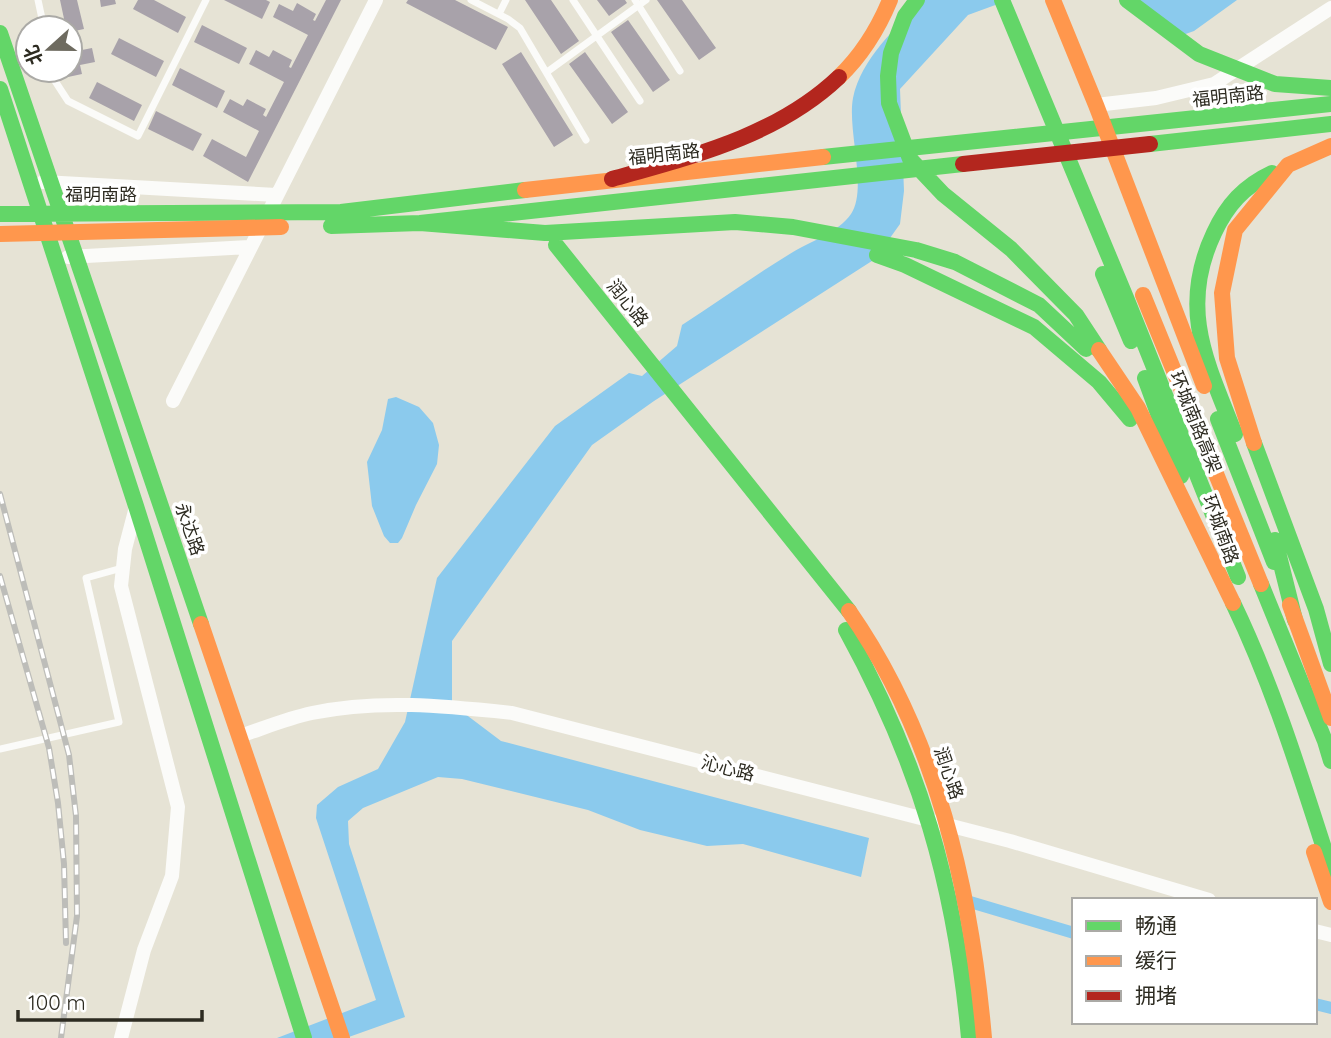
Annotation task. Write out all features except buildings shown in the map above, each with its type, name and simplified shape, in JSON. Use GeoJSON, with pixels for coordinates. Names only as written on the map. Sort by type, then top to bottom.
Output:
{"type":"FeatureCollection","features":[{"type":"Feature","properties":{"kind":"main road"},"geometry":{"type":"LineString","coordinates":[[612,178],[734,144],[802,110],[840,78],[875,34],[890,0]]}},
{"type":"Feature","properties":{"kind":"main road"},"geometry":{"type":"LineString","coordinates":[[917,0],[905,16],[888,76],[889,103],[910,159],[943,194],[1011,249],[1076,315],[1138,408],[1253,645],[1331,868]]}},
{"type":"Feature","properties":{"kind":"main road","name":"环城南路"},"geometry":{"type":"LineString","coordinates":[[991,0],[1151,393],[1224,595],[1285,750],[1331,902]]}},
{"type":"Feature","properties":{"kind":"main road","name":"环城南路高架"},"geometry":{"type":"LineString","coordinates":[[1002,0],[1127,300],[1310,757],[1331,868]]}},
{"type":"Feature","properties":{"kind":"main road","name":"环城南路高架"},"geometry":{"type":"LineString","coordinates":[[1017,0],[1133,273],[1331,761]]}},
{"type":"Feature","properties":{"kind":"main road","name":"环城南路"},"geometry":{"type":"LineString","coordinates":[[1053,0],[1263,532],[1331,718]]}},
{"type":"Feature","properties":{"kind":"main road"},"geometry":{"type":"LineString","coordinates":[[1127,0],[1199,54],[1275,84],[1331,88]]}},
{"type":"Feature","properties":{"kind":"main road","name":"永达路"},"geometry":{"type":"LineString","coordinates":[[0,33],[342,1038]]}},
{"type":"Feature","properties":{"kind":"main road"},"geometry":{"type":"LineString","coordinates":[[0,89],[136,506],[304,1038]]}},
{"type":"Feature","properties":{"kind":"main road","name":"福明南路"},"geometry":{"type":"LineString","coordinates":[[0,214],[341,212],[612,178],[1331,104]]}},
{"type":"Feature","properties":{"kind":"main road","name":"福明南路"},"geometry":{"type":"LineString","coordinates":[[0,234],[420,223],[1331,124]]}},
{"type":"Feature","properties":{"kind":"main road"},"geometry":{"type":"LineString","coordinates":[[1295,620],[1272,529],[1206,356],[1196,306],[1200,274],[1212,238],[1227,206],[1249,185],[1331,146]]}},
{"type":"Feature","properties":{"kind":"main road"},"geometry":{"type":"LineString","coordinates":[[1288,165],[1235,230],[1222,293],[1227,358],[1261,464],[1316,609],[1331,664]]}},
{"type":"Feature","properties":{"kind":"main road"},"geometry":{"type":"LineString","coordinates":[[420,223],[545,233],[735,222],[793,227],[916,250],[956,262],[1039,305],[1125,388]]}},
{"type":"Feature","properties":{"kind":"main road"},"geometry":{"type":"LineString","coordinates":[[793,227],[905,265],[1034,327],[1098,382],[1184,485]]}},
{"type":"Feature","properties":{"kind":"main road","name":"润心路"},"geometry":{"type":"LineString","coordinates":[[556,245],[838,596],[873,648],[910,722],[932,777],[946,824],[974,939],[984,1038]]}},
{"type":"Feature","properties":{"kind":"main road","name":"润心路"},"geometry":{"type":"LineString","coordinates":[[800,550],[858,649],[884,702],[914,776],[942,864],[955,925],[966,992],[969,1038]]}},
{"type":"Feature","properties":{"kind":"street"},"geometry":{"type":"LineString","coordinates":[[173,401],[376,0]]}},
{"type":"Feature","properties":{"kind":"street"},"geometry":{"type":"LineString","coordinates":[[1096,105],[1156,98],[1214,84],[1331,8]]}},
{"type":"Feature","properties":{"kind":"street"},"geometry":{"type":"LineString","coordinates":[[31,182],[276,195]]}},
{"type":"Feature","properties":{"kind":"street"},"geometry":{"type":"LineString","coordinates":[[56,257],[249,247]]}},
{"type":"Feature","properties":{"kind":"street"},"geometry":{"type":"LineString","coordinates":[[121,1038],[144,950],[172,876],[178,807],[121,586],[125,549],[136,506]]}},
{"type":"Feature","properties":{"kind":"street","name":"沁心路"},"geometry":{"type":"LineString","coordinates":[[240,736],[311,713],[374,705],[435,705],[512,713],[1010,841],[1202,898]]}},
{"type":"Feature","properties":{"kind":"lane"},"geometry":{"type":"LineString","coordinates":[[57,84],[68,101],[138,136],[206,0]]}},
{"type":"Feature","properties":{"kind":"lane"},"geometry":{"type":"LineString","coordinates":[[471,0],[520,28],[586,140]]}},
{"type":"Feature","properties":{"kind":"lane"},"geometry":{"type":"LineString","coordinates":[[499,14],[506,0]]}},
{"type":"Feature","properties":{"kind":"lane"},"geometry":{"type":"LineString","coordinates":[[573,0],[640,101]]}},
{"type":"Feature","properties":{"kind":"lane"},"geometry":{"type":"LineString","coordinates":[[547,72],[637,3],[646,0]]}},
{"type":"Feature","properties":{"kind":"lane"},"geometry":{"type":"LineString","coordinates":[[637,3],[680,71]]}},
{"type":"Feature","properties":{"kind":"lane"},"geometry":{"type":"LineString","coordinates":[[0,749],[119,722],[86,578],[123,568]]}},
{"type":"Feature","properties":{"kind":"water"},"geometry":{"type":"Polygon","coordinates":[[[924,0],[1009,0],[968,15],[900,89],[904,191],[900,224],[875,259],[654,401],[592,445],[452,641],[452,704],[501,741],[869,838],[861,877],[743,844],[707,846],[640,830],[588,810],[462,779],[438,777],[363,808],[348,821],[349,844],[405,1017],[346,1038],[277,1038],[376,1000],[316,818],[317,805],[338,787],[378,769],[405,722],[437,578],[555,426],[629,373],[642,376],[677,346],[682,325],[846,220],[856,203],[858,190],[852,111],[857,84],[881,44],[924,0]]]}},
{"type":"Feature","properties":{"kind":"water"},"geometry":{"type":"Polygon","coordinates":[[[1133,0],[1237,0],[1194,31],[1180,36],[1133,0]]]}},
{"type":"Feature","properties":{"kind":"water"},"geometry":{"type":"Polygon","coordinates":[[[396,397],[419,407],[433,423],[439,445],[437,464],[402,538],[398,543],[390,543],[384,536],[372,506],[367,462],[382,430],[388,399],[396,397]]]}},
{"type":"Feature","properties":{"kind":"waterway"},"geometry":{"type":"LineString","coordinates":[[960,899],[1072,932]]}},
{"type":"Feature","properties":{"kind":"waterway"},"geometry":{"type":"LineString","coordinates":[[1317,1004],[1331,1008]]}},
{"type":"Feature","properties":{"kind":"railway"},"geometry":{"type":"LineString","coordinates":[[0,494],[69,755],[76,816],[77,916],[61,1038]]}},
{"type":"Feature","properties":{"kind":"railway"},"geometry":{"type":"LineString","coordinates":[[0,576],[49,748],[64,864],[66,943]]}},
{"type":"Feature","properties":{"kind":"traffic: fast"},"geometry":{"type":"LineString","coordinates":[[917,0],[905,16],[891,53],[888,76],[889,103],[910,159],[943,194],[1011,249],[1076,315],[1099,350]]}},
{"type":"Feature","properties":{"kind":"traffic: fast"},"geometry":{"type":"LineString","coordinates":[[1002,0],[1127,300],[1238,577]]}},
{"type":"Feature","properties":{"kind":"traffic: fast"},"geometry":{"type":"LineString","coordinates":[[1127,0],[1199,54],[1275,84],[1331,88]]}},
{"type":"Feature","properties":{"kind":"traffic: fast"},"geometry":{"type":"LineString","coordinates":[[0,33],[201,624]]}},
{"type":"Feature","properties":{"kind":"traffic: fast"},"geometry":{"type":"LineString","coordinates":[[0,89],[136,506],[304,1038]]}},
{"type":"Feature","properties":{"kind":"traffic: fast"},"geometry":{"type":"LineString","coordinates":[[823,157],[1331,104]]}},
{"type":"Feature","properties":{"kind":"traffic: fast"},"geometry":{"type":"LineString","coordinates":[[1150,144],[1331,124]]}},
{"type":"Feature","properties":{"kind":"traffic: fast"},"geometry":{"type":"LineString","coordinates":[[331,226],[420,223],[963,164]]}},
{"type":"Feature","properties":{"kind":"traffic: fast"},"geometry":{"type":"LineString","coordinates":[[1235,434],[1200,335],[1198,286],[1203,261],[1225,214],[1245,190],[1272,173]]}},
{"type":"Feature","properties":{"kind":"traffic: fast"},"geometry":{"type":"LineString","coordinates":[[0,214],[341,212],[525,190]]}},
{"type":"Feature","properties":{"kind":"traffic: fast"},"geometry":{"type":"LineString","coordinates":[[420,223],[545,233],[735,222],[793,227],[916,250],[955,262],[1039,305],[1086,349]]}},
{"type":"Feature","properties":{"kind":"traffic: fast"},"geometry":{"type":"LineString","coordinates":[[556,245],[849,611]]}},
{"type":"Feature","properties":{"kind":"traffic: fast"},"geometry":{"type":"LineString","coordinates":[[877,255],[905,265],[1034,327],[1099,382],[1130,419]]}},
{"type":"Feature","properties":{"kind":"traffic: fast"},"geometry":{"type":"LineString","coordinates":[[1103,274],[1131,341]]}},
{"type":"Feature","properties":{"kind":"traffic: fast"},"geometry":{"type":"LineString","coordinates":[[1145,378],[1181,476]]}},
{"type":"Feature","properties":{"kind":"traffic: fast"},"geometry":{"type":"LineString","coordinates":[[1218,419],[1274,562]]}},
{"type":"Feature","properties":{"kind":"traffic: fast"},"geometry":{"type":"LineString","coordinates":[[1254,443],[1316,609],[1331,664]]}},
{"type":"Feature","properties":{"kind":"traffic: fast"},"geometry":{"type":"LineString","coordinates":[[1275,540],[1295,620]]}},
{"type":"Feature","properties":{"kind":"traffic: fast"},"geometry":{"type":"LineString","coordinates":[[1261,584],[1331,761]]}},
{"type":"Feature","properties":{"kind":"traffic: fast"},"geometry":{"type":"LineString","coordinates":[[1233,603],[1274,701],[1331,870]]}},
{"type":"Feature","properties":{"kind":"traffic: fast"},"geometry":{"type":"LineString","coordinates":[[846,630],[894,729],[930,827],[954,928],[969,1038]]}},
{"type":"Feature","properties":{"kind":"traffic: slow"},"geometry":{"type":"LineString","coordinates":[[839,77],[869,41],[890,0]]}},
{"type":"Feature","properties":{"kind":"traffic: slow"},"geometry":{"type":"LineString","coordinates":[[1053,0],[1204,386]]}},
{"type":"Feature","properties":{"kind":"traffic: slow"},"geometry":{"type":"LineString","coordinates":[[1254,443],[1227,358],[1222,293],[1235,230],[1288,165],[1331,146]]}},
{"type":"Feature","properties":{"kind":"traffic: slow"},"geometry":{"type":"LineString","coordinates":[[525,190],[823,157]]}},
{"type":"Feature","properties":{"kind":"traffic: slow"},"geometry":{"type":"LineString","coordinates":[[0,234],[281,227]]}},
{"type":"Feature","properties":{"kind":"traffic: slow"},"geometry":{"type":"LineString","coordinates":[[1143,295],[1261,584]]}},
{"type":"Feature","properties":{"kind":"traffic: slow"},"geometry":{"type":"LineString","coordinates":[[1099,350],[1138,408],[1233,603]]}},
{"type":"Feature","properties":{"kind":"traffic: slow"},"geometry":{"type":"LineString","coordinates":[[1290,605],[1331,718]]}},
{"type":"Feature","properties":{"kind":"traffic: slow"},"geometry":{"type":"LineString","coordinates":[[849,611],[879,659],[927,762],[959,870],[970,926],[984,1038]]}},
{"type":"Feature","properties":{"kind":"traffic: slow"},"geometry":{"type":"LineString","coordinates":[[201,624],[342,1038]]}},
{"type":"Feature","properties":{"kind":"traffic: slow"},"geometry":{"type":"LineString","coordinates":[[1314,852],[1331,902]]}},
{"type":"Feature","properties":{"kind":"traffic: jam"},"geometry":{"type":"LineString","coordinates":[[612,179],[733,142],[789,115],[839,77]]}},
{"type":"Feature","properties":{"kind":"traffic: jam"},"geometry":{"type":"LineString","coordinates":[[963,164],[1150,144]]}}]}
